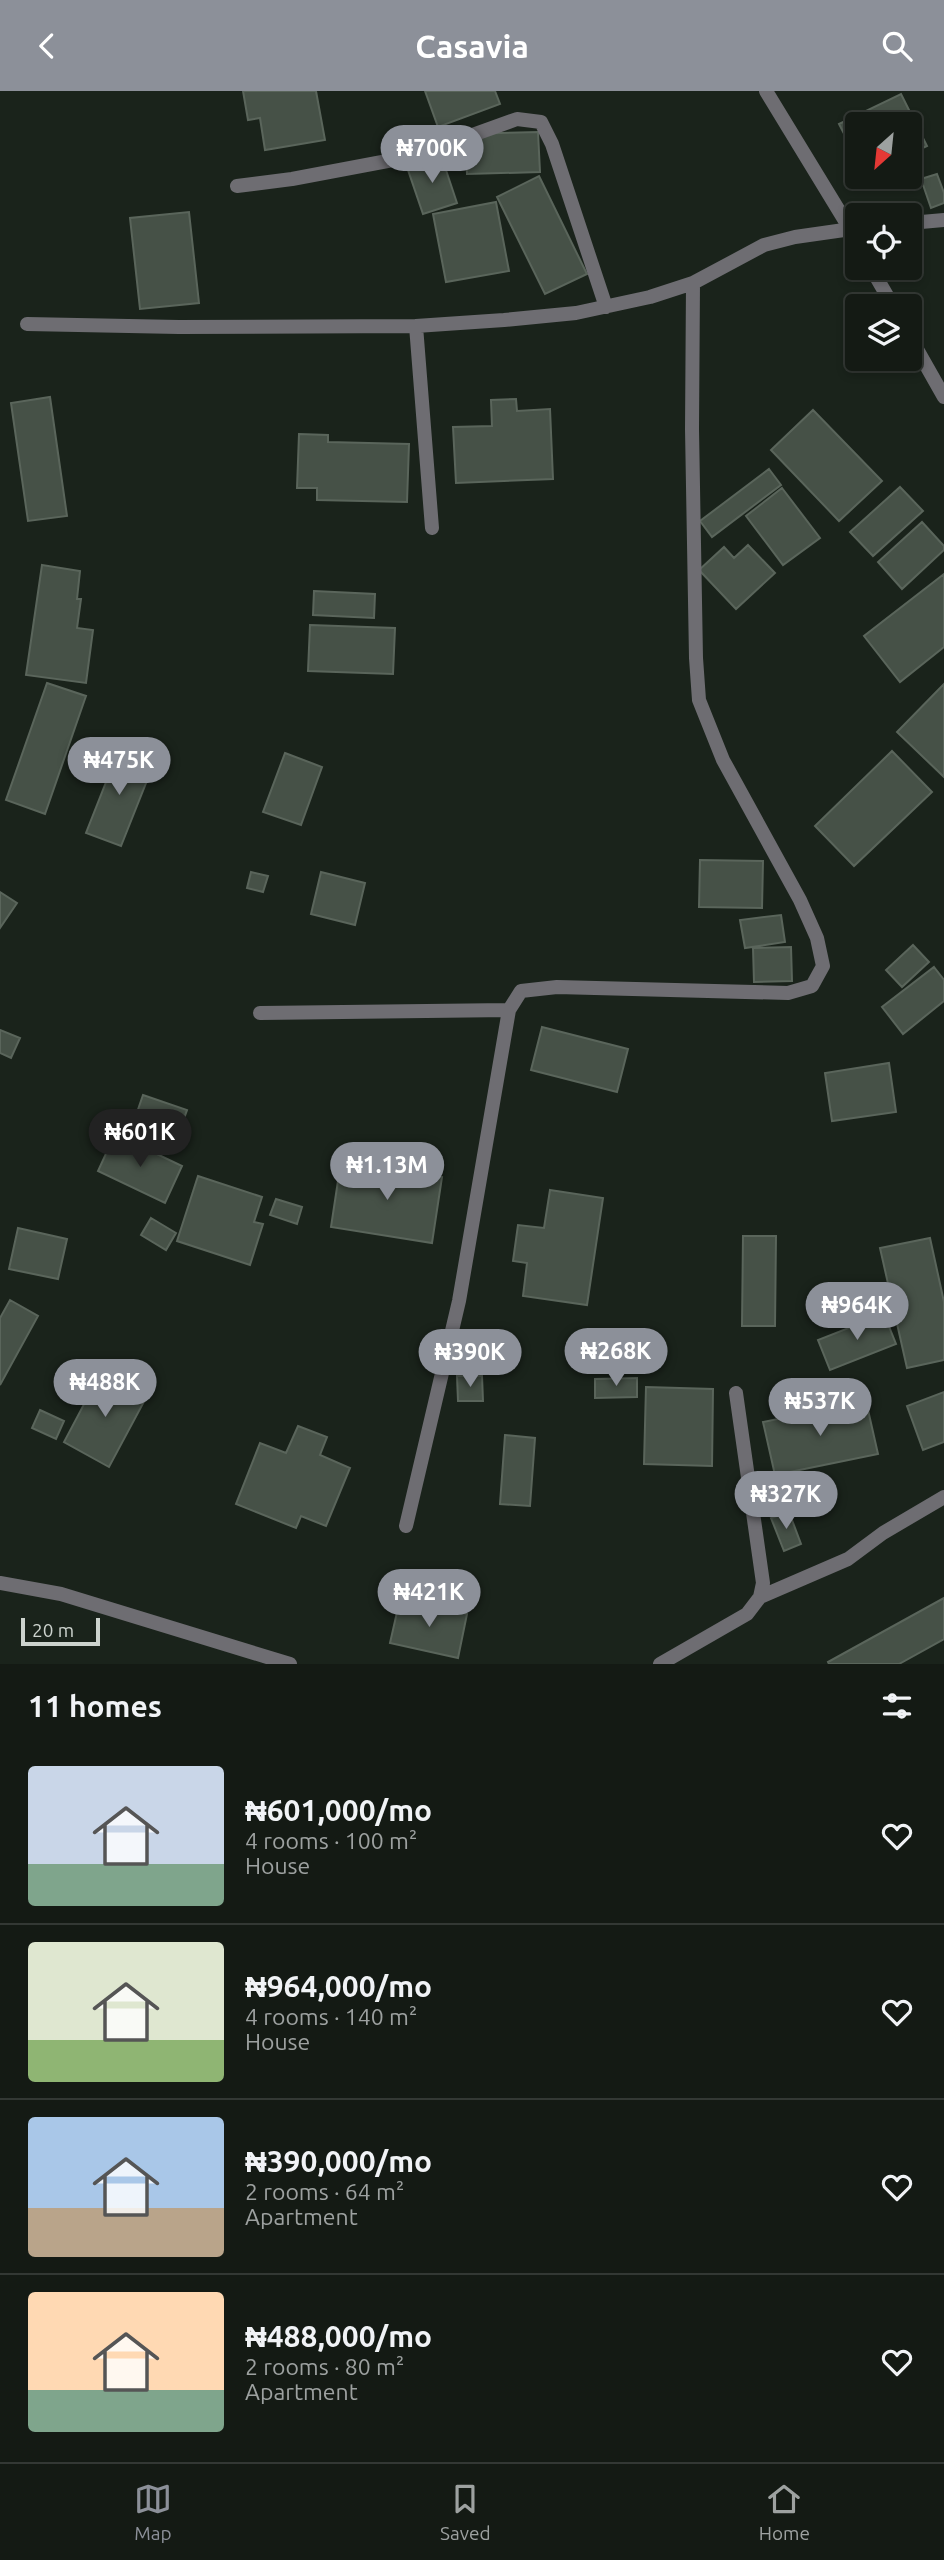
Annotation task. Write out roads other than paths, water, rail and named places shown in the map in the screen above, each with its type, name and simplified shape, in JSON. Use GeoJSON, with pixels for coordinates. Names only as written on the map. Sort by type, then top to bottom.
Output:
{"type":"FeatureCollection","features":[{"type":"Feature","properties":{"kind":"street"},"geometry":{"type":"LineString","coordinates":[[766,91],[845,217]]}},
{"type":"Feature","properties":{"kind":"street"},"geometry":{"type":"LineString","coordinates":[[237,186],[292,179],[414,156],[517,119],[541,122],[557,156],[607,307]]}},
{"type":"Feature","properties":{"kind":"street"},"geometry":{"type":"LineString","coordinates":[[922,222],[944,220]]}},
{"type":"Feature","properties":{"kind":"street"},"geometry":{"type":"LineString","coordinates":[[27,324],[179,327],[416,326],[576,313],[650,297],[693,283],[764,245],[795,237],[845,234]]}},
{"type":"Feature","properties":{"kind":"street"},"geometry":{"type":"LineString","coordinates":[[406,1526],[459,1301],[509,1010],[521,991],[557,986],[788,993],[812,986],[823,966],[817,938],[800,900],[723,759],[699,701],[695,658],[693,283]]}},
{"type":"Feature","properties":{"kind":"street"},"geometry":{"type":"LineString","coordinates":[[416,326],[432,528]]}},
{"type":"Feature","properties":{"kind":"street"},"geometry":{"type":"LineString","coordinates":[[922,358],[944,397]]}},
{"type":"Feature","properties":{"kind":"street"},"geometry":{"type":"LineString","coordinates":[[260,1013],[509,1010]]}},
{"type":"Feature","properties":{"kind":"street"},"geometry":{"type":"LineString","coordinates":[[660,1664],[747,1614],[760,1597],[763,1583],[736,1393]]}},
{"type":"Feature","properties":{"kind":"street"},"geometry":{"type":"LineString","coordinates":[[760,1597],[848,1559],[901,1521],[944,1497]]}},
{"type":"Feature","properties":{"kind":"street"},"geometry":{"type":"LineString","coordinates":[[0,1583],[61,1594],[290,1664]]}}]}
